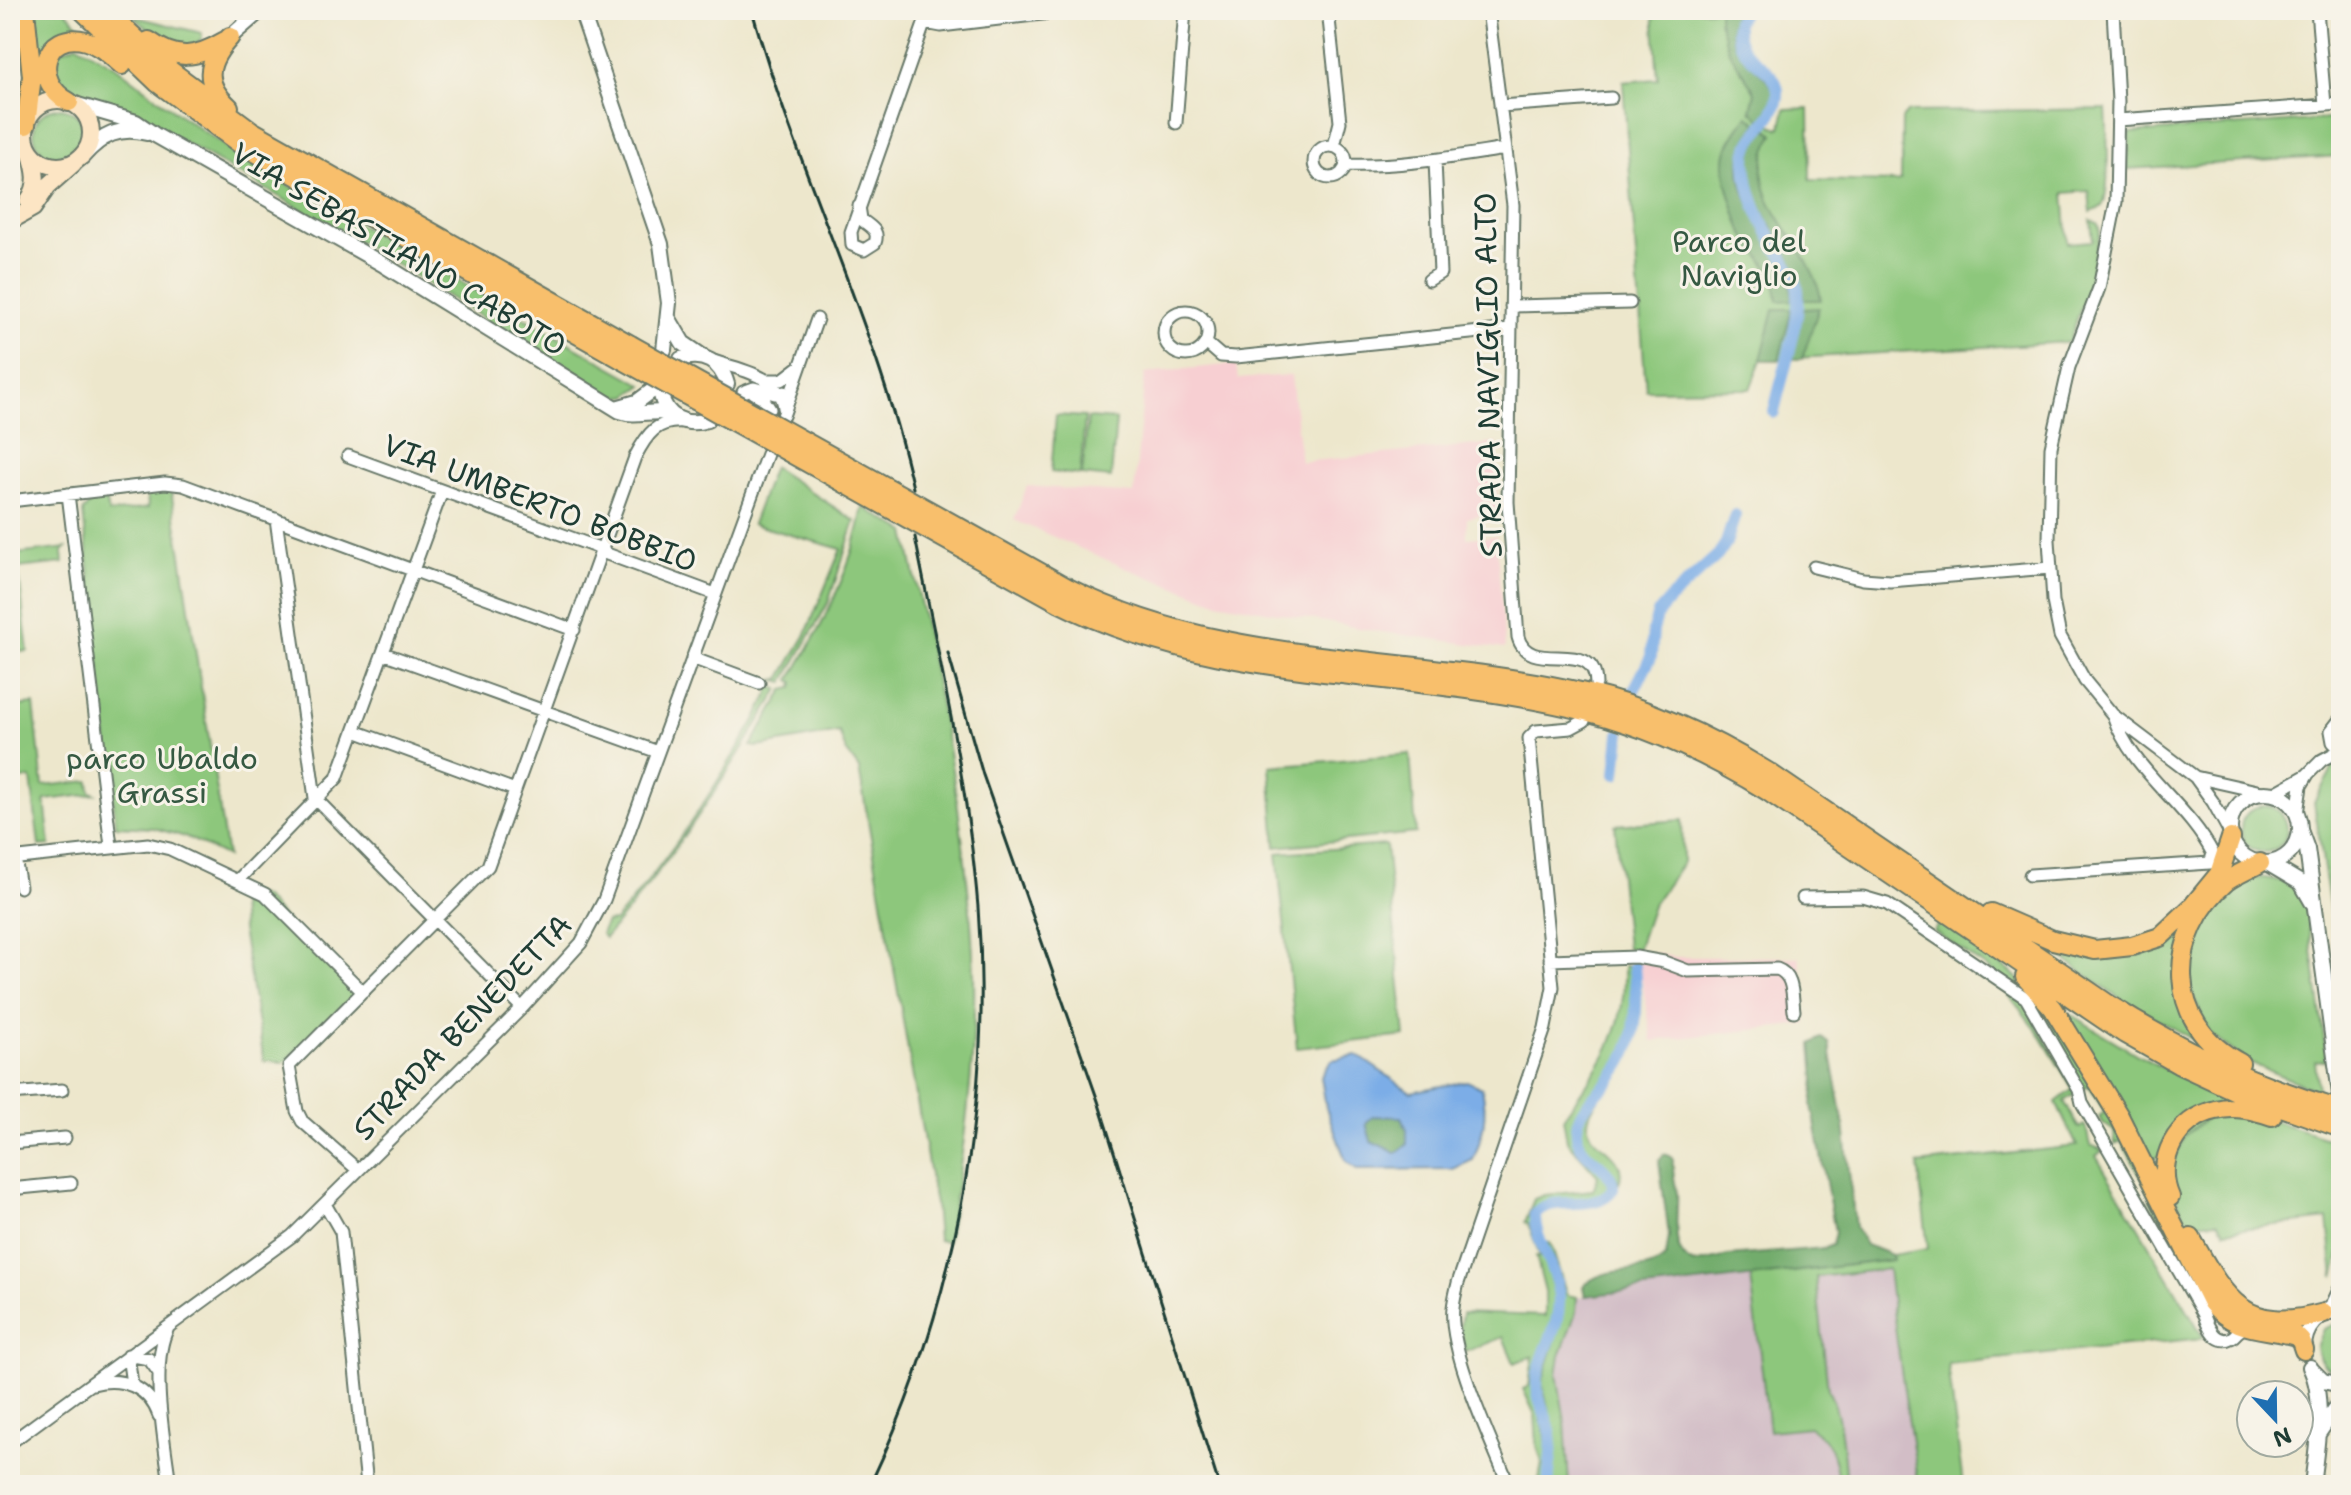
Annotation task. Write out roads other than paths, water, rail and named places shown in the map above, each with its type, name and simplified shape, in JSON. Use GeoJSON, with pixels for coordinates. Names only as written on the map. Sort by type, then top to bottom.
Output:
{"type":"FeatureCollection","features":[{"type":"Feature","properties":{"kind":"highway"},"geometry":{"type":"LineString","coordinates":[[25,10],[32,76],[26,125]]}},
{"type":"Feature","properties":{"kind":"highway"},"geometry":{"type":"LineString","coordinates":[[82,10],[158,83],[239,143]]}},
{"type":"Feature","properties":{"kind":"highway"},"geometry":{"type":"LineString","coordinates":[[105,10],[151,54],[210,102],[252,131],[627,353]]}},
{"type":"Feature","properties":{"kind":"highway"},"geometry":{"type":"LineString","coordinates":[[114,10],[149,42],[172,54],[195,54],[230,37]]}},
{"type":"Feature","properties":{"kind":"highway"},"geometry":{"type":"LineString","coordinates":[[230,37],[218,52],[210,70],[217,95],[230,108],[316,169]]}},
{"type":"Feature","properties":{"kind":"highway"},"geometry":{"type":"LineString","coordinates":[[72,103],[58,95],[48,82],[45,71],[47,59],[53,49],[64,41],[85,40],[101,48],[188,116],[627,353],[1126,631],[1210,655],[1535,700],[1585,710],[1681,744],[1737,772],[2146,1046],[2236,1091],[2339,1127]]}},
{"type":"Feature","properties":{"kind":"highway"},"geometry":{"type":"LineString","coordinates":[[1064,596],[1215,639],[1549,685],[1633,707],[1692,730],[1746,759],[2108,1004],[2150,1029],[2242,1075],[2313,1102]]}},
{"type":"Feature","properties":{"kind":"highway"},"geometry":{"type":"LineString","coordinates":[[1882,849],[2000,918],[2053,940],[2095,950],[2132,946],[2160,937],[2177,923],[2219,874],[2230,836]]}},
{"type":"Feature","properties":{"kind":"highway"},"geometry":{"type":"LineString","coordinates":[[2264,864],[2226,882],[2194,922],[2183,953],[2185,996],[2200,1030],[2219,1051],[2313,1102],[2339,1127]]}},
{"type":"Feature","properties":{"kind":"highway"},"geometry":{"type":"LineString","coordinates":[[1935,906],[1961,930],[2024,976],[2053,1008],[2127,1130],[2212,1313],[2235,1323],[2333,1311]]}},
{"type":"Feature","properties":{"kind":"highway"},"geometry":{"type":"LineString","coordinates":[[2307,1358],[2296,1336],[2250,1321],[2226,1295],[2165,1185],[2164,1168],[2168,1152],[2181,1132],[2195,1119],[2214,1110],[2257,1111],[2339,1127]]}},
{"type":"Feature","properties":{"kind":"main road"},"geometry":{"type":"LineString","coordinates":[[10,213],[26,203],[36,187],[26,125],[34,111],[43,104],[58,100],[72,103],[86,115],[92,130],[89,146],[81,158],[51,183],[33,208],[10,221]]}},
{"type":"Feature","properties":{"kind":"main road"},"geometry":{"type":"LineString","coordinates":[[28,146],[38,159],[53,166],[64,166],[81,158]]}},
{"type":"Feature","properties":{"kind":"street"},"geometry":{"type":"LineString","coordinates":[[230,37],[261,10]]}},
{"type":"Feature","properties":{"kind":"street"},"geometry":{"type":"LineString","coordinates":[[581,10],[659,235],[667,281],[669,319],[664,350]]}},
{"type":"Feature","properties":{"kind":"street"},"geometry":{"type":"LineString","coordinates":[[859,206],[929,10]]}},
{"type":"Feature","properties":{"kind":"street"},"geometry":{"type":"LineString","coordinates":[[925,23],[945,26],[1076,10]]}},
{"type":"Feature","properties":{"kind":"street"},"geometry":{"type":"LineString","coordinates":[[1176,123],[1185,10]]}},
{"type":"Feature","properties":{"kind":"street"},"geometry":{"type":"LineString","coordinates":[[1328,10],[1340,122],[1334,146]]}},
{"type":"Feature","properties":{"kind":"street","name":"STRADA NAVIGLIO ALTO"},"geometry":{"type":"LineString","coordinates":[[1488,10],[1513,205],[1508,502],[1519,641],[1529,654],[1585,661],[1594,671],[1596,684]]}},
{"type":"Feature","properties":{"kind":"street"},"geometry":{"type":"LineString","coordinates":[[2113,10],[2118,120],[2116,202],[2110,244],[2096,300],[2069,367],[2051,447],[2050,568],[2060,636],[2085,681],[2113,715],[2195,777],[2213,802],[2237,850],[2247,859],[2301,883],[2316,910]]}},
{"type":"Feature","properties":{"kind":"street"},"geometry":{"type":"LineString","coordinates":[[2317,10],[2325,105]]}},
{"type":"Feature","properties":{"kind":"street"},"geometry":{"type":"LineString","coordinates":[[1500,106],[1611,98]]}},
{"type":"Feature","properties":{"kind":"street","name":"VIA SEBASTIANO CABOTO"},"geometry":{"type":"LineString","coordinates":[[72,103],[136,122],[384,265],[627,413],[662,411],[680,419],[707,420]]}},
{"type":"Feature","properties":{"kind":"street"},"geometry":{"type":"LineString","coordinates":[[2118,120],[2341,104]]}},
{"type":"Feature","properties":{"kind":"street","name":"VIA SEBASTIANO CABOTO"},"geometry":{"type":"LineString","coordinates":[[81,158],[99,140],[117,131],[131,130],[155,135]]}},
{"type":"Feature","properties":{"kind":"street"},"geometry":{"type":"LineString","coordinates":[[1327,146],[1334,146],[1345,154],[1346,165],[1343,172],[1332,178],[1316,170],[1316,154],[1327,146]]}},
{"type":"Feature","properties":{"kind":"street"},"geometry":{"type":"LineString","coordinates":[[1346,165],[1435,160],[1506,149]]}},
{"type":"Feature","properties":{"kind":"street"},"geometry":{"type":"LineString","coordinates":[[1429,280],[1440,273],[1435,160]]}},
{"type":"Feature","properties":{"kind":"street"},"geometry":{"type":"LineString","coordinates":[[1511,306],[1630,303]]}},
{"type":"Feature","properties":{"kind":"street"},"geometry":{"type":"LineString","coordinates":[[669,319],[683,343],[721,370],[727,384]]}},
{"type":"Feature","properties":{"kind":"street"},"geometry":{"type":"LineString","coordinates":[[681,359],[692,356],[763,379],[774,385],[780,394],[783,414],[817,319]]}},
{"type":"Feature","properties":{"kind":"street"},"geometry":{"type":"LineString","coordinates":[[1206,343],[1221,356],[1236,357],[1510,329]]}},
{"type":"Feature","properties":{"kind":"street"},"geometry":{"type":"LineString","coordinates":[[763,379],[782,380],[799,366]]}},
{"type":"Feature","properties":{"kind":"street"},"geometry":{"type":"LineString","coordinates":[[770,409],[761,396],[742,392],[754,388],[780,394],[796,382]]}},
{"type":"Feature","properties":{"kind":"street"},"geometry":{"type":"LineString","coordinates":[[615,407],[637,402],[657,392],[665,406],[680,419]]}},
{"type":"Feature","properties":{"kind":"street"},"geometry":{"type":"LineString","coordinates":[[358,1170],[302,1121],[297,1111],[289,1066],[488,866],[640,446],[650,431],[680,419]]}},
{"type":"Feature","properties":{"kind":"street","name":"STRADA BENEDETTA"},"geometry":{"type":"LineString","coordinates":[[10,1443],[292,1236],[522,1008],[581,943],[596,918],[767,454]]}},
{"type":"Feature","properties":{"kind":"street","name":"VIA UMBERTO BOBBIO"},"geometry":{"type":"LineString","coordinates":[[348,456],[715,594]]}},
{"type":"Feature","properties":{"kind":"street"},"geometry":{"type":"LineString","coordinates":[[10,501],[174,484],[574,630]]}},
{"type":"Feature","properties":{"kind":"street"},"geometry":{"type":"LineString","coordinates":[[238,880],[337,778],[442,491]]}},
{"type":"Feature","properties":{"kind":"street"},"geometry":{"type":"LineString","coordinates":[[68,494],[111,846]]}},
{"type":"Feature","properties":{"kind":"street"},"geometry":{"type":"LineString","coordinates":[[276,519],[315,798],[522,1008]]}},
{"type":"Feature","properties":{"kind":"street"},"geometry":{"type":"LineString","coordinates":[[1814,567],[1863,579],[1890,581],[2050,568]]}},
{"type":"Feature","properties":{"kind":"street"},"geometry":{"type":"LineString","coordinates":[[383,653],[658,752]]}},
{"type":"Feature","properties":{"kind":"street"},"geometry":{"type":"LineString","coordinates":[[692,658],[759,683]]}},
{"type":"Feature","properties":{"kind":"street"},"geometry":{"type":"LineString","coordinates":[[2030,875],[2210,863],[2213,854],[2202,832],[2134,757],[2117,729],[2113,715]]}},
{"type":"Feature","properties":{"kind":"street"},"geometry":{"type":"LineString","coordinates":[[2322,760],[2331,731],[2341,718]]}},
{"type":"Feature","properties":{"kind":"street"},"geometry":{"type":"LineString","coordinates":[[1509,1485],[1469,1384],[1457,1343],[1452,1310],[1458,1283],[1545,1028],[1553,987],[1528,741],[1530,734],[1536,731],[1571,728],[1584,721]]}},
{"type":"Feature","properties":{"kind":"street"},"geometry":{"type":"LineString","coordinates":[[355,731],[515,790]]}},
{"type":"Feature","properties":{"kind":"street"},"geometry":{"type":"LineString","coordinates":[[2331,731],[2333,742],[2341,750],[2322,760],[2307,775],[2301,786],[2297,814],[2307,849],[2340,1094]]}},
{"type":"Feature","properties":{"kind":"street"},"geometry":{"type":"LineString","coordinates":[[2230,836],[2230,821],[2243,801],[2254,795],[2269,794],[2307,775]]}},
{"type":"Feature","properties":{"kind":"street"},"geometry":{"type":"LineString","coordinates":[[2195,777],[2283,798],[2297,814]]}},
{"type":"Feature","properties":{"kind":"street"},"geometry":{"type":"LineString","coordinates":[[2264,864],[2281,860],[2291,852],[2300,830]]}},
{"type":"Feature","properties":{"kind":"street"},"geometry":{"type":"LineString","coordinates":[[20,887],[12,858],[111,846],[159,844],[265,894],[363,992]]}},
{"type":"Feature","properties":{"kind":"street"},"geometry":{"type":"LineString","coordinates":[[1803,898],[1863,897],[1887,904],[2026,998],[2080,1091],[2082,1103],[2212,1313]]}},
{"type":"Feature","properties":{"kind":"street"},"geometry":{"type":"LineString","coordinates":[[1550,960],[1636,957],[1664,962],[1688,971],[1777,969],[1788,977],[1794,1011]]}},
{"type":"Feature","properties":{"kind":"street"},"geometry":{"type":"LineString","coordinates":[[10,1094],[62,1090]]}},
{"type":"Feature","properties":{"kind":"street"},"geometry":{"type":"LineString","coordinates":[[10,1143],[65,1138]]}},
{"type":"Feature","properties":{"kind":"street"},"geometry":{"type":"LineString","coordinates":[[10,1189],[71,1183]]}},
{"type":"Feature","properties":{"kind":"street"},"geometry":{"type":"LineString","coordinates":[[325,1204],[341,1232],[367,1485]]}},
{"type":"Feature","properties":{"kind":"street"},"geometry":{"type":"LineString","coordinates":[[2312,1485],[2318,1435],[2318,1388],[2307,1358],[2307,1331],[2314,1321],[2333,1311],[2341,1289]]}},
{"type":"Feature","properties":{"kind":"street"},"geometry":{"type":"LineString","coordinates":[[170,1324],[160,1342],[159,1373],[170,1485]]}},
{"type":"Feature","properties":{"kind":"street"},"geometry":{"type":"LineString","coordinates":[[132,1384],[128,1355],[149,1359],[159,1373]]}},
{"type":"Feature","properties":{"kind":"street"},"geometry":{"type":"LineString","coordinates":[[2307,1358],[2323,1381],[2341,1385]]}},
{"type":"Feature","properties":{"kind":"street"},"geometry":{"type":"LineString","coordinates":[[89,1385],[114,1381],[132,1384],[150,1399],[162,1425]]}},
{"type":"Feature","properties":{"kind":"street"},"geometry":{"type":"LineString","coordinates":[[2318,1435],[2341,1400]]}},
{"type":"Feature","properties":{"kind":"water"},"geometry":{"type":"Polygon","coordinates":[[[1357,1055],[1411,1092],[1467,1081],[1482,1088],[1484,1125],[1473,1160],[1453,1169],[1358,1170],[1346,1161],[1326,1108],[1321,1077],[1332,1060],[1357,1055]],[[1373,1116],[1366,1124],[1371,1141],[1396,1153],[1407,1145],[1407,1129],[1401,1117],[1373,1116]]]}},
{"type":"Feature","properties":{"kind":"waterway"},"geometry":{"type":"LineString","coordinates":[[1744,10],[1737,21],[1741,46],[1770,74],[1778,92],[1773,111],[1747,152],[1749,185],[1760,217],[1793,275],[1798,297],[1794,329],[1774,412]]}},
{"type":"Feature","properties":{"kind":"waterway"},"geometry":{"type":"LineString","coordinates":[[1633,692],[1651,657],[1658,613],[1718,555],[1726,543],[1735,515]]}},
{"type":"Feature","properties":{"kind":"waterway"},"geometry":{"type":"LineString","coordinates":[[1616,774],[1620,734]]}},
{"type":"Feature","properties":{"kind":"waterway"},"geometry":{"type":"LineString","coordinates":[[1549,1485],[1551,1435],[1538,1395],[1537,1381],[1557,1319],[1559,1297],[1538,1235],[1535,1214],[1552,1204],[1595,1201],[1613,1189],[1607,1172],[1580,1144],[1578,1122],[1586,1106],[1626,1056],[1636,1013],[1634,966]]}},
{"type":"Feature","properties":{"kind":"railway"},"geometry":{"type":"LineString","coordinates":[[752,10],[770,71],[879,367],[913,488]]}},
{"type":"Feature","properties":{"kind":"railway"},"geometry":{"type":"LineString","coordinates":[[870,1485],[900,1417],[925,1347],[945,1276],[962,1203],[973,1130],[979,1056],[981,981],[973,861],[952,721],[915,537]]}},
{"type":"Feature","properties":{"kind":"railway"},"geometry":{"type":"LineString","coordinates":[[948,653],[983,775],[1098,1101],[1219,1485]]}},
{"type":"Feature","properties":{"kind":"park label","name":"Parco del Naviglio"},"geometry":{"type":"Point","coordinates":[1739,258]}},
{"type":"Feature","properties":{"kind":"park label","name":"parco Ubaldo Grassi"},"geometry":{"type":"Point","coordinates":[162,775]}}]}
